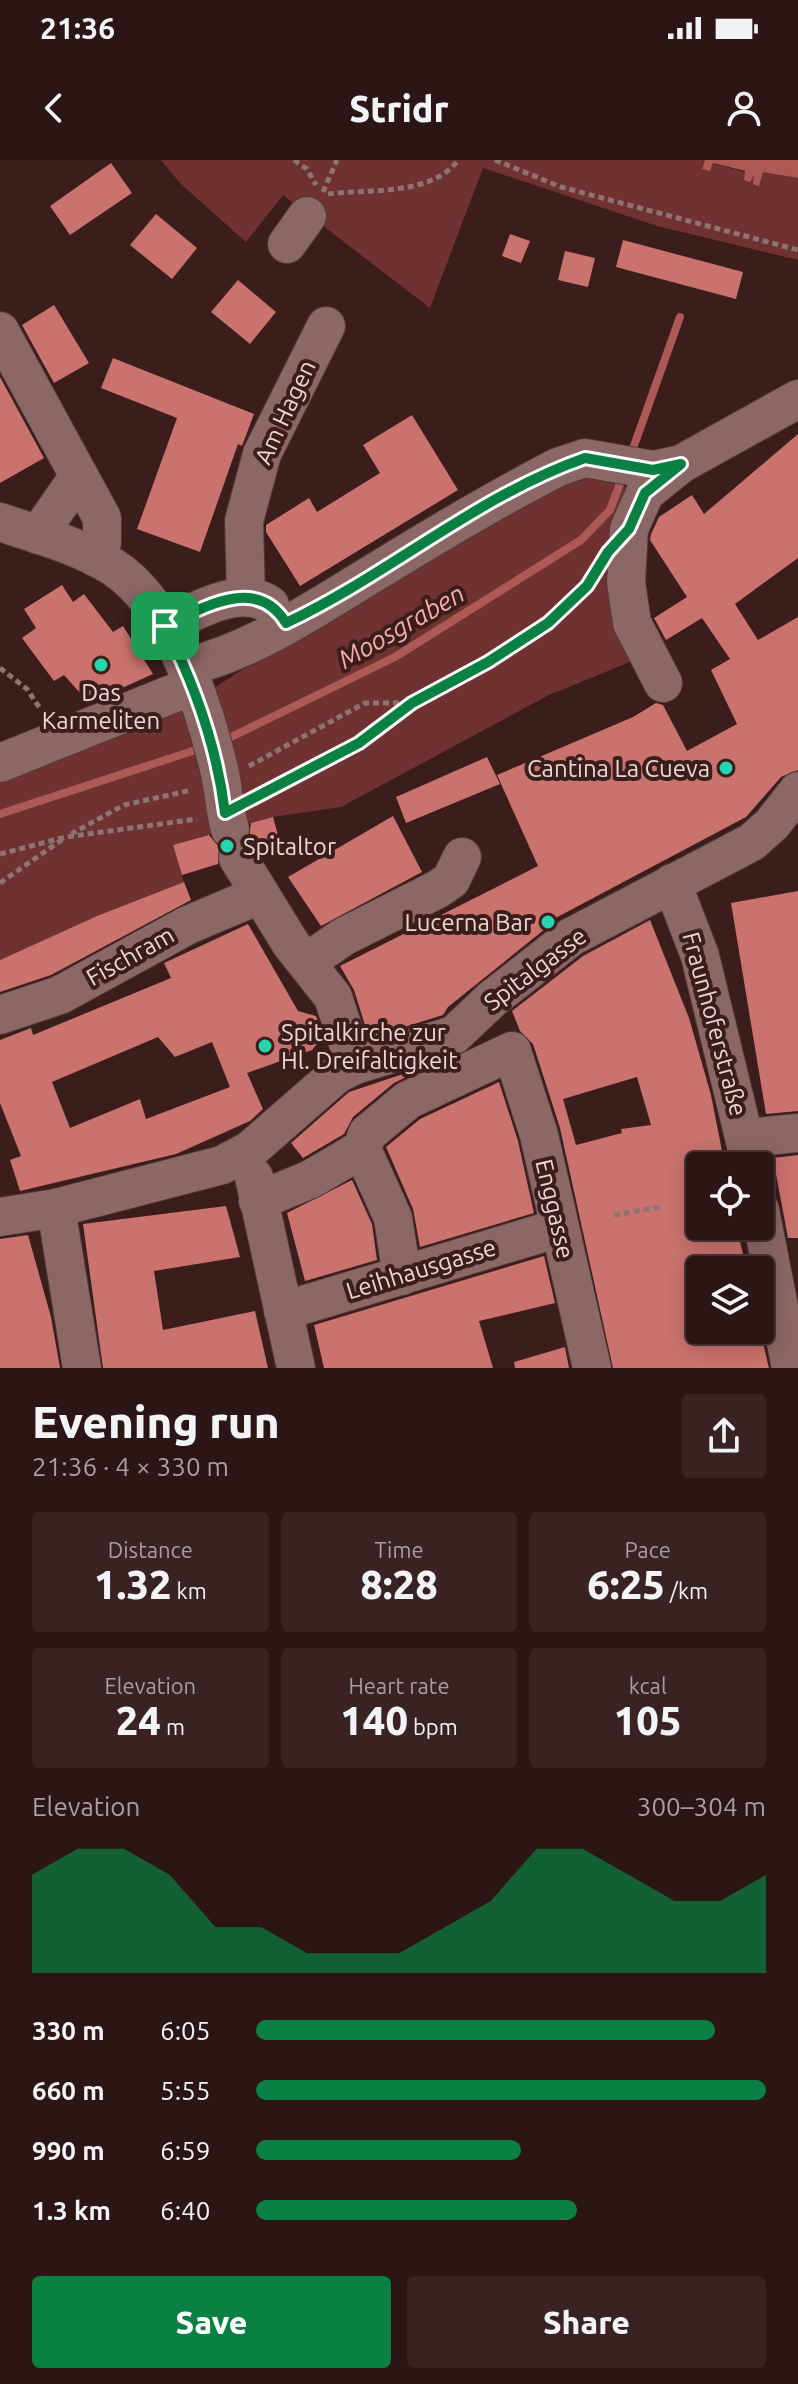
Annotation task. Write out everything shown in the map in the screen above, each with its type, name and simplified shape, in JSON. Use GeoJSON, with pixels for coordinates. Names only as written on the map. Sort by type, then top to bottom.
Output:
{"type":"FeatureCollection","features":[{"type":"Feature","properties":{"kind":"street","name":"Am Hagen"},"geometry":{"type":"LineString","coordinates":[[246,596],[244,521],[262,454],[326,326]]}},
{"type":"Feature","properties":{"kind":"street"},"geometry":{"type":"LineString","coordinates":[[0,331],[102,518],[102,543],[95,557]]}},
{"type":"Feature","properties":{"kind":"street"},"geometry":{"type":"LineString","coordinates":[[663,683],[632,623],[626,582],[629,529],[645,493],[681,464],[798,399]]}},
{"type":"Feature","properties":{"kind":"street"},"geometry":{"type":"LineString","coordinates":[[0,763],[63,739],[325,605],[380,568],[558,467],[585,458],[653,470],[681,464]]}},
{"type":"Feature","properties":{"kind":"street"},"geometry":{"type":"LineString","coordinates":[[38,535],[79,476]]}},
{"type":"Feature","properties":{"kind":"street"},"geometry":{"type":"LineString","coordinates":[[0,522],[95,557],[117,569],[146,598],[165,626],[189,676],[206,724],[227,811],[259,895],[333,997],[355,1065]]}},
{"type":"Feature","properties":{"kind":"street"},"geometry":{"type":"LineString","coordinates":[[165,626],[206,606],[246,596],[263,600],[279,610],[286,623]]}},
{"type":"Feature","properties":{"kind":"street"},"geometry":{"type":"LineString","coordinates":[[0,734],[63,739]]}},
{"type":"Feature","properties":{"kind":"street","name":"Spitalgasse"},"geometry":{"type":"LineString","coordinates":[[0,1217],[56,1208],[222,1165],[250,1150],[337,1074],[355,1065],[454,1035],[492,999],[571,937],[672,883],[727,858],[752,842],[772,824],[798,791]]}},
{"type":"Feature","properties":{"kind":"street"},"geometry":{"type":"LineString","coordinates":[[307,962],[343,937],[438,889],[451,880],[462,857]]}},
{"type":"Feature","properties":{"kind":"street","name":"Fraunhoferstraße"},"geometry":{"type":"LineString","coordinates":[[672,883],[700,956],[748,1152]]}},
{"type":"Feature","properties":{"kind":"street","name":"Fischram"},"geometry":{"type":"LineString","coordinates":[[0,1015],[60,995],[188,925],[259,895]]}},
{"type":"Feature","properties":{"kind":"street","name":"Enggasse"},"geometry":{"type":"LineString","coordinates":[[362,1149],[367,1134],[408,1100],[512,1051],[539,1135],[592,1368]]}},
{"type":"Feature","properties":{"kind":"street"},"geometry":{"type":"LineString","coordinates":[[748,1152],[798,1133]]}},
{"type":"Feature","properties":{"kind":"street"},"geometry":{"type":"LineString","coordinates":[[258,1201],[311,1179],[362,1149],[393,1218],[402,1276]]}},
{"type":"Feature","properties":{"kind":"street"},"geometry":{"type":"LineString","coordinates":[[250,1150],[258,1201],[296,1368]]}},
{"type":"Feature","properties":{"kind":"street"},"geometry":{"type":"LineString","coordinates":[[56,1208],[82,1368]]}},
{"type":"Feature","properties":{"kind":"street","name":"Leihhausgasse"},"geometry":{"type":"LineString","coordinates":[[283,1311],[402,1276],[459,1255],[559,1228]]}},
{"type":"Feature","properties":{"kind":"street"},"geometry":{"type":"LineString","coordinates":[[766,1240],[791,1368]]}},
{"type":"Feature","properties":{"kind":"path"},"geometry":{"type":"LineString","coordinates":[[294,160],[307,169],[305,218],[440,178],[458,160]]}},
{"type":"Feature","properties":{"kind":"path"},"geometry":{"type":"LineString","coordinates":[[495,160],[561,187],[798,250]]}},
{"type":"Feature","properties":{"kind":"path"},"geometry":{"type":"LineString","coordinates":[[0,854],[66,837],[227,811],[359,743],[412,703],[488,662],[548,623],[587,586],[594,575]]}},
{"type":"Feature","properties":{"kind":"path"},"geometry":{"type":"LineString","coordinates":[[0,668],[27,689],[63,739]]}},
{"type":"Feature","properties":{"kind":"path"},"geometry":{"type":"LineString","coordinates":[[227,811],[278,748],[365,703],[412,703]]}},
{"type":"Feature","properties":{"kind":"path"},"geometry":{"type":"LineString","coordinates":[[0,883],[66,837],[124,805],[227,811]]}},
{"type":"Feature","properties":{"kind":"path"},"geometry":{"type":"LineString","coordinates":[[614,1215],[662,1207]]}},
{"type":"Feature","properties":{"kind":"shaded area"},"geometry":{"type":"Polygon","coordinates":[[[161,160],[705,160],[702,169],[712,163],[755,175],[759,186],[763,171],[798,178],[798,260],[657,226],[483,168],[430,308],[283,195],[246,242],[181,184],[161,160]]]}},
{"type":"Feature","properties":{"kind":"shaded area"},"geometry":{"type":"Polygon","coordinates":[[[705,160],[798,160],[798,178],[763,172],[759,186],[753,184],[754,175],[750,182],[744,180],[745,171],[713,163],[710,171],[702,169],[705,160]]]}},
{"type":"Feature","properties":{"kind":"shaded area"},"geometry":{"type":"Polygon","coordinates":[[[582,474],[645,493],[639,658],[547,696],[341,807],[273,817],[173,845],[184,882],[97,916],[0,960],[0,774],[214,688],[346,602],[582,474]]]}},
{"type":"Feature","properties":{"kind":"building"},"geometry":{"type":"Polygon","coordinates":[[[111,163],[132,193],[70,235],[50,206],[111,163]]]}},
{"type":"Feature","properties":{"kind":"building"},"geometry":{"type":"Polygon","coordinates":[[[156,214],[197,248],[172,279],[130,245],[156,214]]]}},
{"type":"Feature","properties":{"kind":"building"},"geometry":{"type":"Polygon","coordinates":[[[510,234],[530,241],[521,263],[502,256],[510,234]]]}},
{"type":"Feature","properties":{"kind":"building"},"geometry":{"type":"Polygon","coordinates":[[[623,240],[743,272],[736,299],[616,267],[623,240]]]}},
{"type":"Feature","properties":{"kind":"building"},"geometry":{"type":"Polygon","coordinates":[[[565,251],[595,258],[588,287],[558,280],[565,251]]]}},
{"type":"Feature","properties":{"kind":"building"},"geometry":{"type":"Polygon","coordinates":[[[238,280],[276,312],[250,344],[211,312],[238,280]]]}},
{"type":"Feature","properties":{"kind":"building"},"geometry":{"type":"Polygon","coordinates":[[[54,305],[89,363],[54,383],[22,325],[54,305]]]}},
{"type":"Feature","properties":{"kind":"building"},"geometry":{"type":"Polygon","coordinates":[[[113,358],[254,414],[242,446],[238,444],[200,552],[137,529],[177,418],[101,388],[113,358]]]}},
{"type":"Feature","properties":{"kind":"building"},"geometry":{"type":"Polygon","coordinates":[[[0,377],[44,458],[0,483],[0,377]]]}},
{"type":"Feature","properties":{"kind":"building"},"geometry":{"type":"Polygon","coordinates":[[[412,415],[458,490],[300,586],[266,532],[266,525],[309,498],[317,512],[380,473],[363,445],[412,415]]]}},
{"type":"Feature","properties":{"kind":"building"},"geometry":{"type":"Polygon","coordinates":[[[798,434],[798,558],[735,604],[758,640],[798,617],[798,770],[781,777],[746,817],[548,922],[550,925],[448,1007],[443,1015],[369,1038],[354,990],[340,966],[538,866],[497,775],[633,717],[656,703],[663,705],[687,751],[737,724],[711,670],[730,659],[702,618],[666,640],[654,618],[687,597],[650,540],[651,534],[659,517],[692,495],[704,514],[798,434]]]}},
{"type":"Feature","properties":{"kind":"building"},"geometry":{"type":"Polygon","coordinates":[[[62,585],[73,602],[84,594],[113,632],[123,626],[153,674],[89,703],[64,675],[54,681],[22,638],[36,628],[24,609],[62,585]]]}},
{"type":"Feature","properties":{"kind":"building"},"geometry":{"type":"Polygon","coordinates":[[[487,757],[500,784],[406,823],[396,797],[487,757]]]}},
{"type":"Feature","properties":{"kind":"building"},"geometry":{"type":"Polygon","coordinates":[[[393,816],[422,872],[321,926],[288,877],[393,816]]]}},
{"type":"Feature","properties":{"kind":"building"},"geometry":{"type":"Polygon","coordinates":[[[273,817],[281,846],[260,852],[249,839],[251,823],[273,817]]]}},
{"type":"Feature","properties":{"kind":"building"},"geometry":{"type":"Polygon","coordinates":[[[209,835],[219,847],[218,864],[182,875],[173,845],[209,835]]]}},
{"type":"Feature","properties":{"kind":"building"},"geometry":{"type":"Polygon","coordinates":[[[184,882],[191,900],[51,975],[0,992],[0,960],[97,916],[184,882]]]}},
{"type":"Feature","properties":{"kind":"building"},"geometry":{"type":"Polygon","coordinates":[[[798,891],[798,1111],[766,1114],[731,903],[798,891]]]}},
{"type":"Feature","properties":{"kind":"building"},"geometry":{"type":"Polygon","coordinates":[[[650,920],[689,1018],[711,1095],[722,1152],[686,1152],[686,1240],[740,1240],[744,1256],[686,1256],[686,1344],[763,1344],[769,1368],[613,1368],[560,1128],[533,1044],[520,1031],[512,1011],[583,956],[650,920]],[[637,1077],[563,1099],[576,1145],[622,1133],[621,1129],[651,1125],[637,1077]]]}},
{"type":"Feature","properties":{"kind":"building"},"geometry":{"type":"Polygon","coordinates":[[[248,924],[298,1011],[316,1016],[323,1036],[312,1050],[247,1073],[263,1109],[250,1121],[176,1154],[20,1191],[10,1160],[21,1156],[0,1103],[0,1040],[31,1028],[33,1035],[171,978],[164,963],[248,924]],[[158,1037],[52,1082],[70,1128],[140,1099],[146,1119],[230,1087],[212,1042],[175,1057],[158,1037]]]}},
{"type":"Feature","properties":{"kind":"building"},"geometry":{"type":"Polygon","coordinates":[[[430,1065],[394,1083],[353,1117],[344,1134],[303,1158],[291,1143],[349,1092],[430,1065]]]}},
{"type":"Feature","properties":{"kind":"building"},"geometry":{"type":"Polygon","coordinates":[[[499,1082],[518,1141],[534,1213],[420,1247],[413,1209],[386,1147],[420,1119],[499,1082]]]}},
{"type":"Feature","properties":{"kind":"building"},"geometry":{"type":"Polygon","coordinates":[[[798,1155],[798,1238],[788,1238],[774,1158],[798,1155]]]}},
{"type":"Feature","properties":{"kind":"building"},"geometry":{"type":"Polygon","coordinates":[[[352,1180],[372,1224],[377,1260],[305,1281],[287,1213],[352,1180]]]}},
{"type":"Feature","properties":{"kind":"building"},"geometry":{"type":"Polygon","coordinates":[[[226,1206],[240,1257],[154,1271],[163,1330],[255,1311],[268,1368],[103,1368],[83,1224],[226,1206]]]}},
{"type":"Feature","properties":{"kind":"building"},"geometry":{"type":"Polygon","coordinates":[[[28,1235],[51,1317],[60,1368],[0,1368],[0,1239],[28,1235]]]}},
{"type":"Feature","properties":{"kind":"building"},"geometry":{"type":"Polygon","coordinates":[[[544,1256],[555,1303],[479,1321],[493,1368],[324,1368],[314,1325],[544,1256]]]}},
{"type":"Feature","properties":{"kind":"building"},"geometry":{"type":"Polygon","coordinates":[[[565,1347],[569,1368],[515,1368],[514,1362],[565,1347]]]}},
{"type":"Feature","properties":{"kind":"waterway","name":"Moosgraben"},"geometry":{"type":"LineString","coordinates":[[630,457],[680,317]]}},
{"type":"Feature","properties":{"kind":"waterway","name":"Moosgraben"},"geometry":{"type":"LineString","coordinates":[[221,742],[395,657],[581,540],[610,510],[624,473]]}},
{"type":"Feature","properties":{"kind":"waterway","name":"Moosgraben"},"geometry":{"type":"LineString","coordinates":[[0,814],[205,747]]}},
{"type":"Feature","properties":{"kind":"place","name":"Das Karmeliten"},"geometry":{"type":"Point","coordinates":[101,665]}},
{"type":"Feature","properties":{"kind":"place","name":"Cantina La Cueva"},"geometry":{"type":"Point","coordinates":[726,768]}},
{"type":"Feature","properties":{"kind":"place","name":"Spitaltor"},"geometry":{"type":"Point","coordinates":[227,846]}},
{"type":"Feature","properties":{"kind":"place","name":"Lucerna Bar"},"geometry":{"type":"Point","coordinates":[548,922]}},
{"type":"Feature","properties":{"kind":"place","name":"Spitalkirche zur Hl. Dreifaltigkeit"},"geometry":{"type":"Point","coordinates":[265,1046]}},
{"type":"Feature","properties":{"kind":"route"},"geometry":{"type":"LineString","coordinates":[[585,458],[653,470],[681,464],[645,493],[629,529],[608,552],[587,586],[548,623],[488,662],[412,703],[359,743],[225,813],[219,770],[206,724],[186,667],[165,626],[206,606],[246,596],[263,600],[279,610],[286,623],[325,605],[380,568],[531,481],[585,458]]}}]}
